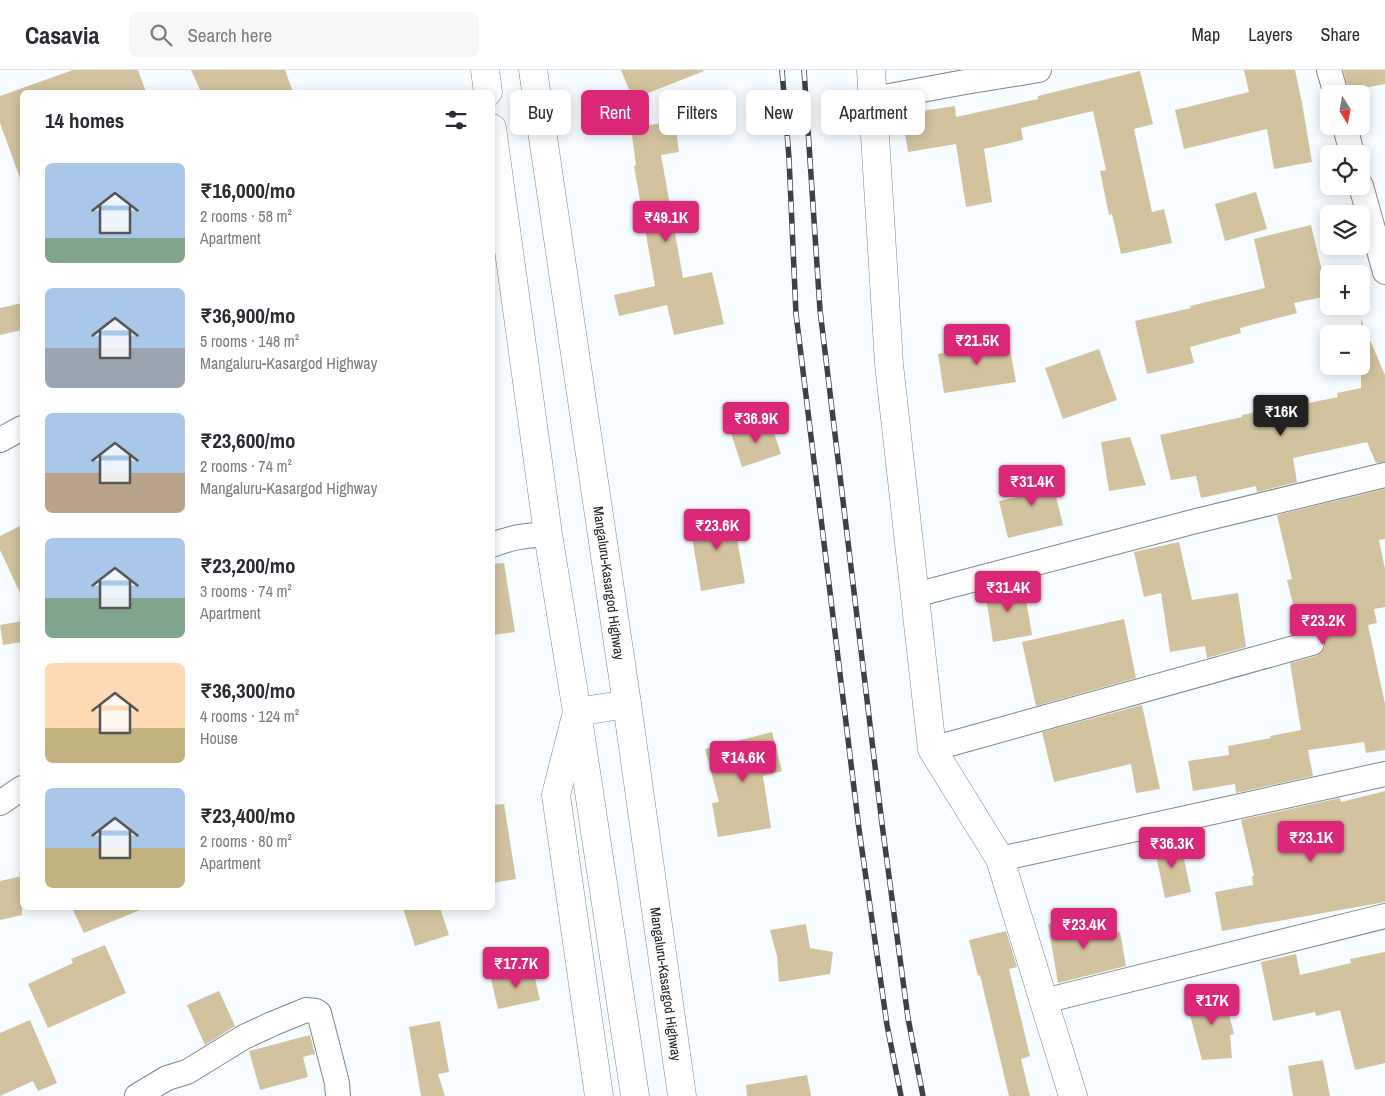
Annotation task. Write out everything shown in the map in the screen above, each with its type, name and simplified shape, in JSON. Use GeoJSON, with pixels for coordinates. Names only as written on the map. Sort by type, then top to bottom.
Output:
{"type":"FeatureCollection","features":[{"type":"Feature","properties":{"kind":"main road"},"geometry":{"type":"LineString","coordinates":[[484,70],[488,90]]}},
{"type":"Feature","properties":{"kind":"main road","name":"Mangaluru-Kasargod Highway"},"geometry":{"type":"LineString","coordinates":[[533,70],[627,704],[682,1096]]}},
{"type":"Feature","properties":{"kind":"main road"},"geometry":{"type":"LineString","coordinates":[[871,70],[872,90]]}},
{"type":"Feature","properties":{"kind":"main road"},"geometry":{"type":"LineString","coordinates":[[875,135],[889,364],[932,749],[1000,859],[1073,1096]]}},
{"type":"Feature","properties":{"kind":"main road"},"geometry":{"type":"LineString","coordinates":[[495,172],[548,534],[635,1096]]}},
{"type":"Feature","properties":{"kind":"main road"},"geometry":{"type":"LineString","coordinates":[[577,712],[627,704]]}},
{"type":"Feature","properties":{"kind":"main road"},"geometry":{"type":"LineString","coordinates":[[577,712],[556,795],[599,1096]]}},
{"type":"Feature","properties":{"kind":"street"},"geometry":{"type":"LineString","coordinates":[[922,90],[1039,70]]}},
{"type":"Feature","properties":{"kind":"street"},"geometry":{"type":"LineString","coordinates":[[1329,70],[1333,85]]}},
{"type":"Feature","properties":{"kind":"street"},"geometry":{"type":"LineString","coordinates":[[1364,195],[1385,272]]}},
{"type":"Feature","properties":{"kind":"street"},"geometry":{"type":"LineString","coordinates":[[915,595],[1196,521],[1385,475]]}},
{"type":"Feature","properties":{"kind":"street"},"geometry":{"type":"LineString","coordinates":[[495,544],[522,535],[548,534]]}},
{"type":"Feature","properties":{"kind":"street"},"geometry":{"type":"LineString","coordinates":[[932,749],[1312,643]]}},
{"type":"Feature","properties":{"kind":"street"},"geometry":{"type":"LineString","coordinates":[[1000,859],[1385,774]]}},
{"type":"Feature","properties":{"kind":"street"},"geometry":{"type":"LineString","coordinates":[[0,803],[20,789]]}},
{"type":"Feature","properties":{"kind":"street"},"geometry":{"type":"LineString","coordinates":[[1044,1001],[1385,916]]}},
{"type":"Feature","properties":{"kind":"street"},"geometry":{"type":"LineString","coordinates":[[137,1096],[167,1078],[188,1072],[244,1037],[306,1010],[318,1013],[337,1083],[338,1096]]}},
{"type":"Feature","properties":{"kind":"building"},"geometry":{"type":"Polygon","coordinates":[[[73,70],[138,70],[145,90],[20,90],[20,178],[0,123],[0,96],[73,70]]]}},
{"type":"Feature","properties":{"kind":"building"},"geometry":{"type":"Polygon","coordinates":[[[191,70],[285,70],[292,90],[200,90],[191,70]]]}},
{"type":"Feature","properties":{"kind":"building"},"geometry":{"type":"Polygon","coordinates":[[[621,70],[704,71],[649,93],[649,90],[629,90],[621,70]]]}},
{"type":"Feature","properties":{"kind":"building"},"geometry":{"type":"Polygon","coordinates":[[[1244,70],[1295,70],[1312,162],[1274,169],[1267,129],[1184,149],[1175,110],[1249,92],[1244,70]]]}},
{"type":"Feature","properties":{"kind":"building"},"geometry":{"type":"Polygon","coordinates":[[[1343,70],[1385,70],[1385,84],[1370,87],[1370,85],[1347,85],[1343,70]]]}},
{"type":"Feature","properties":{"kind":"building"},"geometry":{"type":"Polygon","coordinates":[[[1140,71],[1153,124],[1134,129],[1152,212],[1164,209],[1172,243],[1121,254],[1112,214],[1109,215],[1100,171],[1106,170],[1093,111],[1021,128],[1023,140],[984,149],[992,202],[966,207],[956,144],[908,152],[905,135],[925,135],[925,111],[955,106],[956,117],[1038,99],[1038,96],[1140,71]]]}},
{"type":"Feature","properties":{"kind":"building"},"geometry":{"type":"Polygon","coordinates":[[[659,124],[659,135],[677,135],[679,152],[661,155],[683,278],[712,272],[724,324],[674,335],[667,305],[619,316],[614,295],[655,286],[634,166],[636,165],[632,135],[649,135],[649,125],[659,124]]]}},
{"type":"Feature","properties":{"kind":"building"},"geometry":{"type":"Polygon","coordinates":[[[1256,192],[1267,229],[1225,241],[1215,204],[1256,192]]]}},
{"type":"Feature","properties":{"kind":"building"},"geometry":{"type":"Polygon","coordinates":[[[1311,225],[1321,265],[1320,298],[1294,303],[1297,313],[1240,328],[1241,333],[1190,347],[1194,363],[1147,374],[1135,321],[1265,288],[1254,239],[1311,225]]]}},
{"type":"Feature","properties":{"kind":"building"},"geometry":{"type":"Polygon","coordinates":[[[20,303],[20,330],[0,335],[0,308],[20,303]]]}},
{"type":"Feature","properties":{"kind":"building"},"geometry":{"type":"Polygon","coordinates":[[[1008,338],[1016,382],[944,393],[938,354],[958,350],[958,347],[1008,338]]]}},
{"type":"Feature","properties":{"kind":"building"},"geometry":{"type":"Polygon","coordinates":[[[1370,340],[1385,375],[1385,462],[1376,463],[1367,442],[1293,458],[1297,482],[1257,492],[1256,486],[1201,498],[1196,476],[1171,480],[1160,435],[1242,417],[1242,415],[1338,397],[1337,393],[1361,388],[1361,375],[1370,375],[1370,340]]]}},
{"type":"Feature","properties":{"kind":"building"},"geometry":{"type":"Polygon","coordinates":[[[1099,349],[1117,400],[1063,419],[1045,368],[1099,349]]]}},
{"type":"Feature","properties":{"kind":"building"},"geometry":{"type":"Polygon","coordinates":[[[770,421],[781,454],[742,467],[731,433],[770,421]]]}},
{"type":"Feature","properties":{"kind":"building"},"geometry":{"type":"Polygon","coordinates":[[[1130,437],[1146,485],[1109,491],[1101,442],[1130,437]]]}},
{"type":"Feature","properties":{"kind":"building"},"geometry":{"type":"Polygon","coordinates":[[[1050,472],[1063,525],[1008,538],[999,501],[1018,497],[1014,480],[1050,472]]]}},
{"type":"Feature","properties":{"kind":"building"},"geometry":{"type":"Polygon","coordinates":[[[1385,489],[1385,539],[1379,540],[1385,569],[1385,607],[1374,609],[1377,623],[1368,625],[1385,704],[1385,750],[1366,753],[1364,742],[1308,750],[1313,776],[1236,793],[1235,784],[1193,791],[1188,761],[1229,755],[1228,746],[1301,730],[1290,663],[1321,653],[1325,647],[1325,640],[1322,634],[1316,630],[1300,632],[1287,580],[1292,579],[1277,515],[1385,489]]]}},
{"type":"Feature","properties":{"kind":"building"},"geometry":{"type":"Polygon","coordinates":[[[732,511],[745,583],[701,591],[689,519],[732,511]]]}},
{"type":"Feature","properties":{"kind":"building"},"geometry":{"type":"Polygon","coordinates":[[[20,526],[20,593],[0,550],[0,536],[20,526]]]}},
{"type":"Feature","properties":{"kind":"building"},"geometry":{"type":"Polygon","coordinates":[[[1179,542],[1192,600],[1238,593],[1246,647],[1207,658],[1205,646],[1170,652],[1161,593],[1144,597],[1134,552],[1179,542]]]}},
{"type":"Feature","properties":{"kind":"building"},"geometry":{"type":"Polygon","coordinates":[[[504,563],[515,632],[495,635],[495,564],[504,563]]]}},
{"type":"Feature","properties":{"kind":"building"},"geometry":{"type":"Polygon","coordinates":[[[1023,582],[1032,635],[993,642],[985,591],[1023,582]]]}},
{"type":"Feature","properties":{"kind":"building"},"geometry":{"type":"Polygon","coordinates":[[[1124,619],[1136,678],[1036,706],[1022,642],[1124,619]]]}},
{"type":"Feature","properties":{"kind":"building"},"geometry":{"type":"Polygon","coordinates":[[[20,621],[20,642],[3,645],[0,625],[20,621]]]}},
{"type":"Feature","properties":{"kind":"building"},"geometry":{"type":"Polygon","coordinates":[[[1142,705],[1160,789],[1136,793],[1131,764],[1054,782],[1042,732],[1142,705]]]}},
{"type":"Feature","properties":{"kind":"building"},"geometry":{"type":"Polygon","coordinates":[[[772,732],[782,771],[763,776],[771,828],[718,837],[712,803],[719,802],[705,749],[772,732]]]}},
{"type":"Feature","properties":{"kind":"building"},"geometry":{"type":"Polygon","coordinates":[[[1385,791],[1385,902],[1222,931],[1215,892],[1253,885],[1252,876],[1254,876],[1241,820],[1340,798],[1341,802],[1385,791]]]}},
{"type":"Feature","properties":{"kind":"building"},"geometry":{"type":"Polygon","coordinates":[[[504,804],[516,879],[495,882],[495,805],[504,804]]]}},
{"type":"Feature","properties":{"kind":"building"},"geometry":{"type":"Polygon","coordinates":[[[1180,841],[1191,892],[1165,898],[1154,846],[1180,841]]]}},
{"type":"Feature","properties":{"kind":"building"},"geometry":{"type":"Polygon","coordinates":[[[20,876],[20,910],[22,910],[22,915],[0,920],[0,881],[20,876]]]}},
{"type":"Feature","properties":{"kind":"building"},"geometry":{"type":"Polygon","coordinates":[[[73,910],[140,910],[84,933],[73,910]]]}},
{"type":"Feature","properties":{"kind":"building"},"geometry":{"type":"Polygon","coordinates":[[[404,910],[441,910],[449,935],[415,946],[404,910]]]}},
{"type":"Feature","properties":{"kind":"building"},"geometry":{"type":"Polygon","coordinates":[[[1091,917],[1094,936],[1120,932],[1126,966],[1058,983],[1048,924],[1091,917]]]}},
{"type":"Feature","properties":{"kind":"building"},"geometry":{"type":"Polygon","coordinates":[[[806,924],[810,948],[833,952],[830,974],[779,982],[777,956],[770,930],[806,924]]]}},
{"type":"Feature","properties":{"kind":"building"},"geometry":{"type":"Polygon","coordinates":[[[1006,931],[1017,967],[1009,969],[1030,1056],[1021,1059],[1030,1096],[1009,1096],[980,975],[978,976],[969,940],[1006,931]]]}},
{"type":"Feature","properties":{"kind":"building"},"geometry":{"type":"Polygon","coordinates":[[[105,945],[126,993],[48,1028],[28,984],[73,963],[71,959],[105,945]]]}},
{"type":"Feature","properties":{"kind":"building"},"geometry":{"type":"Polygon","coordinates":[[[1385,952],[1385,1063],[1355,1070],[1340,1010],[1316,1016],[1315,1012],[1273,1021],[1261,962],[1296,954],[1300,975],[1351,963],[1350,959],[1385,952]]]}},
{"type":"Feature","properties":{"kind":"building"},"geometry":{"type":"Polygon","coordinates":[[[533,970],[540,1000],[498,1009],[491,979],[533,970]]]}},
{"type":"Feature","properties":{"kind":"building"},"geometry":{"type":"Polygon","coordinates":[[[219,991],[235,1026],[205,1045],[187,1005],[219,991]]]}},
{"type":"Feature","properties":{"kind":"building"},"geometry":{"type":"Polygon","coordinates":[[[1223,991],[1234,1034],[1230,1035],[1232,1058],[1202,1060],[1186,1000],[1223,991]]]}},
{"type":"Feature","properties":{"kind":"building"},"geometry":{"type":"Polygon","coordinates":[[[30,1020],[57,1083],[38,1091],[33,1081],[0,1096],[0,1033],[30,1020]]]}},
{"type":"Feature","properties":{"kind":"building"},"geometry":{"type":"Polygon","coordinates":[[[440,1021],[449,1072],[438,1074],[445,1096],[421,1096],[409,1027],[440,1021]]]}},
{"type":"Feature","properties":{"kind":"building"},"geometry":{"type":"Polygon","coordinates":[[[310,1035],[315,1054],[303,1057],[308,1077],[260,1090],[249,1051],[310,1035]]]}},
{"type":"Feature","properties":{"kind":"building"},"geometry":{"type":"Polygon","coordinates":[[[1323,1060],[1330,1096],[1293,1096],[1288,1066],[1323,1060]]]}},
{"type":"Feature","properties":{"kind":"building"},"geometry":{"type":"Polygon","coordinates":[[[807,1075],[811,1096],[747,1096],[746,1085],[807,1075]]]}},
{"type":"Feature","properties":{"kind":"railway"},"geometry":{"type":"LineString","coordinates":[[782,70],[789,158],[796,314],[859,829],[887,1025],[901,1096]]}},
{"type":"Feature","properties":{"kind":"railway"},"geometry":{"type":"LineString","coordinates":[[804,70],[820,310],[882,824],[908,1018],[923,1096]]}}]}
